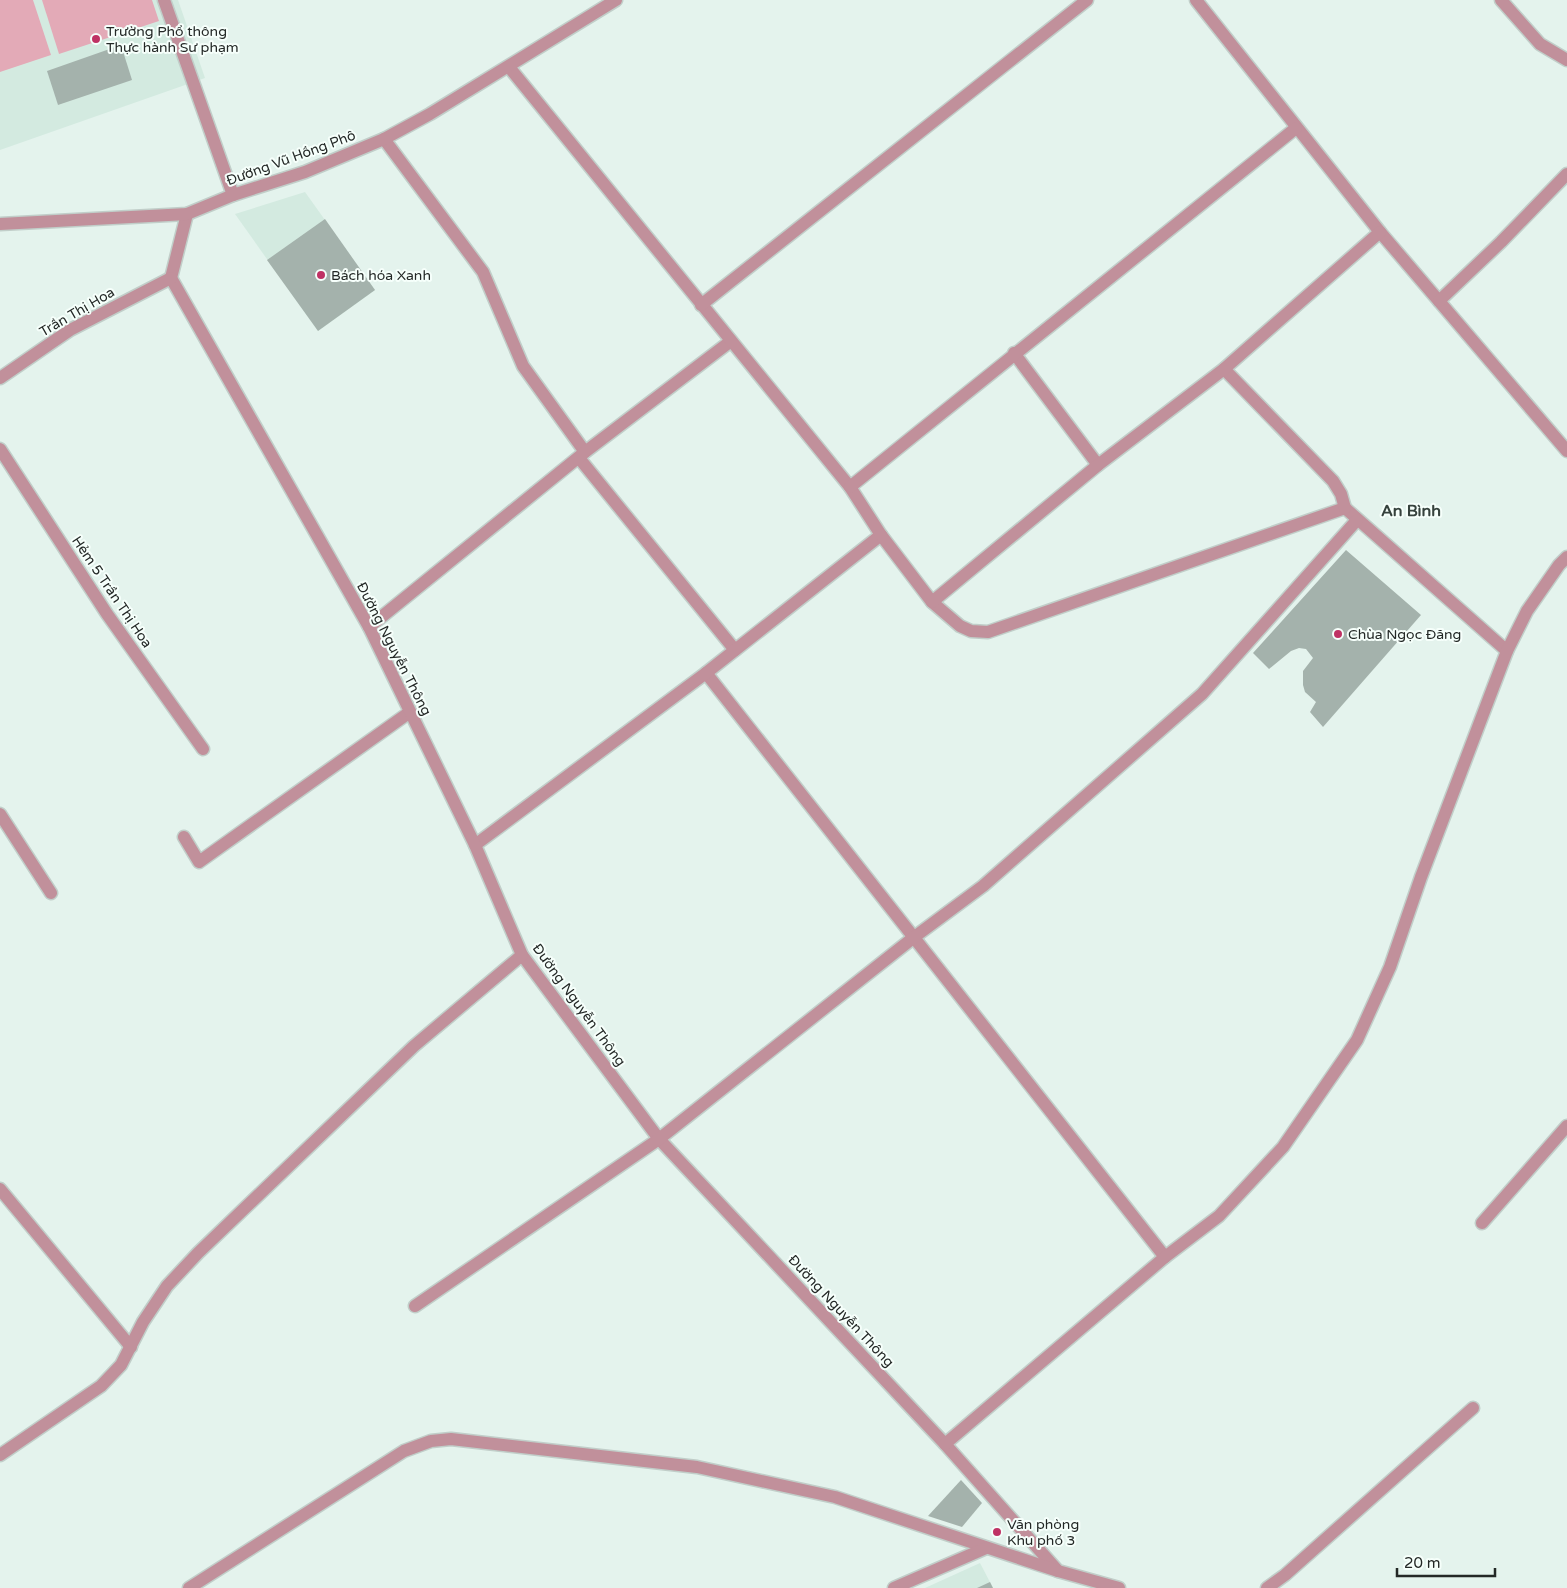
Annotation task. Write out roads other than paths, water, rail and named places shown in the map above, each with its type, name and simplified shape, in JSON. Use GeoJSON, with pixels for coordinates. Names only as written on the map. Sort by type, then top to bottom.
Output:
{"type":"FeatureCollection","features":[{"type":"Feature","properties":{"kind":"street"},"geometry":{"type":"LineString","coordinates":[[164,0],[233,195]]}},
{"type":"Feature","properties":{"kind":"street","name":"Đường Vũ Hồng Phô"},"geometry":{"type":"LineString","coordinates":[[0,224],[187,214],[233,195],[305,172],[384,139],[430,114],[616,0]]}},
{"type":"Feature","properties":{"kind":"street"},"geometry":{"type":"LineString","coordinates":[[701,305],[1087,0]]}},
{"type":"Feature","properties":{"kind":"street"},"geometry":{"type":"LineString","coordinates":[[1196,0],[1380,232],[1567,451]]}},
{"type":"Feature","properties":{"kind":"street"},"geometry":{"type":"LineString","coordinates":[[1501,0],[1540,44],[1567,60]]}},
{"type":"Feature","properties":{"kind":"street"},"geometry":{"type":"LineString","coordinates":[[509,67],[850,488],[881,535],[932,602],[960,626],[971,631],[988,632],[1345,508]]}},
{"type":"Feature","properties":{"kind":"street"},"geometry":{"type":"LineString","coordinates":[[850,488],[1014,353],[1296,128]]}},
{"type":"Feature","properties":{"kind":"street"},"geometry":{"type":"LineString","coordinates":[[384,139],[483,272],[523,366],[582,455],[735,650]]}},
{"type":"Feature","properties":{"kind":"street"},"geometry":{"type":"LineString","coordinates":[[1439,300],[1501,242],[1567,174]]}},
{"type":"Feature","properties":{"kind":"street"},"geometry":{"type":"LineString","coordinates":[[171,278],[187,214]]}},
{"type":"Feature","properties":{"kind":"street"},"geometry":{"type":"LineString","coordinates":[[932,602],[1098,465],[1224,369],[1380,232]]}},
{"type":"Feature","properties":{"kind":"street","name":"Trần Thị Hoa"},"geometry":{"type":"LineString","coordinates":[[0,378],[70,330],[171,278]]}},
{"type":"Feature","properties":{"kind":"street","name":"Đường Nguyễn Thông"},"geometry":{"type":"LineString","coordinates":[[171,278],[369,627],[475,846],[522,956],[658,1139],[945,1444],[1058,1571]]}},
{"type":"Feature","properties":{"kind":"street"},"geometry":{"type":"LineString","coordinates":[[369,627],[582,455],[731,341]]}},
{"type":"Feature","properties":{"kind":"street"},"geometry":{"type":"LineString","coordinates":[[1014,353],[1098,465]]}},
{"type":"Feature","properties":{"kind":"street"},"geometry":{"type":"LineString","coordinates":[[1224,369],[1333,481],[1341,494],[1345,508],[1507,651]]}},
{"type":"Feature","properties":{"kind":"street","name":"Hẻm 5 Trần Thị Hoa"},"geometry":{"type":"LineString","coordinates":[[0,448],[107,614],[203,749]]}},
{"type":"Feature","properties":{"kind":"street"},"geometry":{"type":"LineString","coordinates":[[415,1306],[658,1139],[913,938],[983,886],[1202,694],[1358,520]]}},
{"type":"Feature","properties":{"kind":"street"},"geometry":{"type":"LineString","coordinates":[[475,846],[706,673],[881,535]]}},
{"type":"Feature","properties":{"kind":"street"},"geometry":{"type":"LineString","coordinates":[[945,1444],[1165,1256],[1219,1216],[1282,1147],[1357,1040],[1390,967],[1421,877],[1507,651],[1527,611],[1559,565],[1567,557]]}},
{"type":"Feature","properties":{"kind":"street"},"geometry":{"type":"LineString","coordinates":[[706,673],[1165,1256]]}},
{"type":"Feature","properties":{"kind":"street"},"geometry":{"type":"LineString","coordinates":[[184,838],[199,862],[410,712]]}},
{"type":"Feature","properties":{"kind":"street"},"geometry":{"type":"LineString","coordinates":[[0,814],[51,894]]}},
{"type":"Feature","properties":{"kind":"street"},"geometry":{"type":"LineString","coordinates":[[0,1455],[102,1386],[121,1366],[143,1322],[167,1286],[198,1253],[414,1046],[522,956]]}},
{"type":"Feature","properties":{"kind":"street"},"geometry":{"type":"LineString","coordinates":[[1482,1223],[1567,1126]]}},
{"type":"Feature","properties":{"kind":"street"},"geometry":{"type":"LineString","coordinates":[[0,1189],[131,1347]]}},
{"type":"Feature","properties":{"kind":"street"},"geometry":{"type":"LineString","coordinates":[[1267,1588],[1285,1575],[1474,1408]]}},
{"type":"Feature","properties":{"kind":"street"},"geometry":{"type":"LineString","coordinates":[[189,1588],[404,1450],[431,1441],[451,1439],[544,1448],[706,1469],[835,1497],[986,1548],[1119,1588]]}},
{"type":"Feature","properties":{"kind":"street"},"geometry":{"type":"LineString","coordinates":[[894,1588],[986,1548]]}},
{"type":"Feature","properties":{"kind":"place","name":"Trường Phổ thông Thực hành Sư phạm"},"geometry":{"type":"Point","coordinates":[96,39]}},
{"type":"Feature","properties":{"kind":"place","name":"Bách hóa Xanh"},"geometry":{"type":"Point","coordinates":[321,275]}},
{"type":"Feature","properties":{"kind":"place","name":"Chùa Ngọc Đăng"},"geometry":{"type":"Point","coordinates":[1338,634]}},
{"type":"Feature","properties":{"kind":"place","name":"Văn phòng Khu phố 3"},"geometry":{"type":"Point","coordinates":[997,1532]}},
{"type":"Feature","properties":{"kind":"district","name":"An Bình"},"geometry":{"type":"Point","coordinates":[1411,511]}}]}
